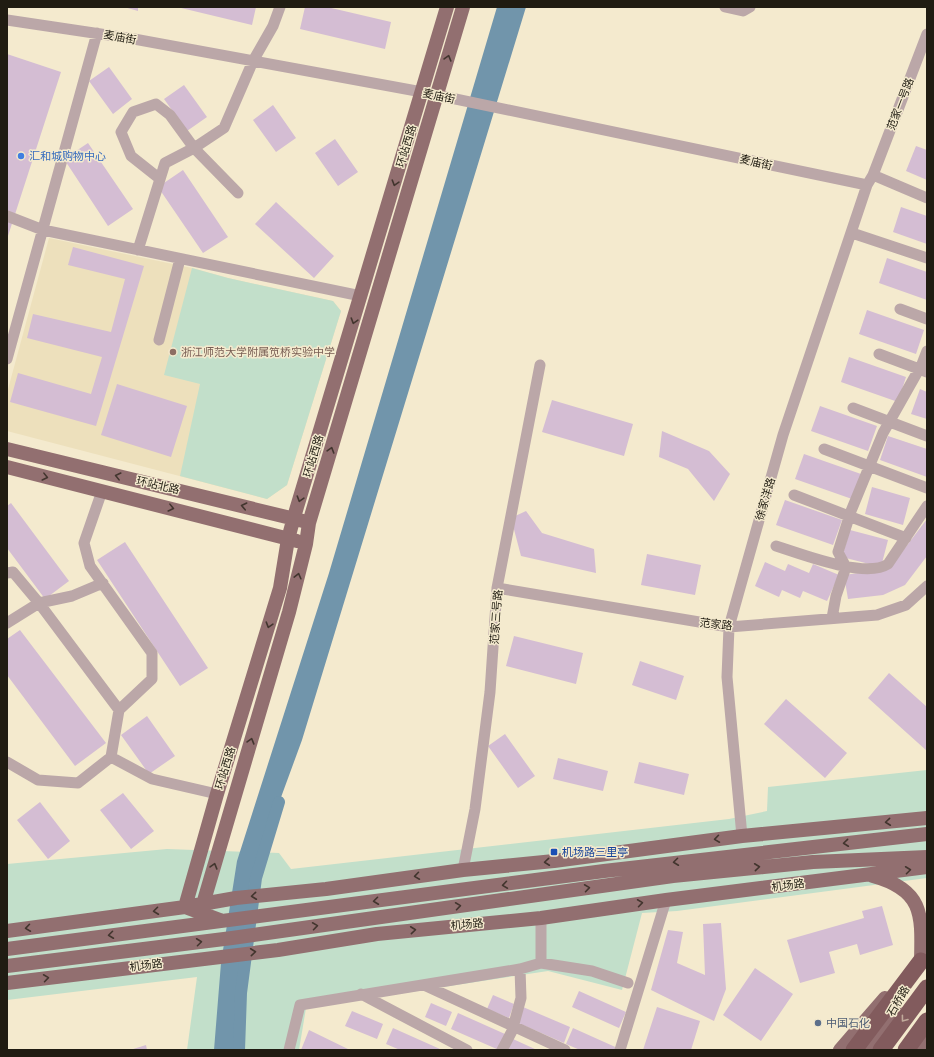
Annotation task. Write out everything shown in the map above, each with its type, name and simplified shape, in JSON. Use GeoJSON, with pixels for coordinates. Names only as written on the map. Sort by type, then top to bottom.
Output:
{"type":"FeatureCollection","features":[{"type":"Feature","properties":{"kind":"highway"},"geometry":{"type":"LineString","coordinates":[[854,1050],[924,957]]}},
{"type":"Feature","properties":{"kind":"highway"},"geometry":{"type":"LineString","coordinates":[[882,1050],[927,988]]}},
{"type":"Feature","properties":{"kind":"highway"},"geometry":{"type":"LineString","coordinates":[[906,1050],[927,1021]]}},
{"type":"Feature","properties":{"kind":"main road","name":"环站西路"},"geometry":{"type":"LineString","coordinates":[[185,907],[217,794],[280,588],[288,539],[294,517],[447,7]]}},
{"type":"Feature","properties":{"kind":"main road","name":"环站西路"},"geometry":{"type":"LineString","coordinates":[[203,904],[289,612],[306,544],[309,523],[463,7]]}},
{"type":"Feature","properties":{"kind":"main road","name":"环站北路"},"geometry":{"type":"LineString","coordinates":[[7,449],[294,517],[309,523]]}},
{"type":"Feature","properties":{"kind":"main road","name":"环站北路"},"geometry":{"type":"LineString","coordinates":[[7,467],[306,544]]}},
{"type":"Feature","properties":{"kind":"main road"},"geometry":{"type":"LineString","coordinates":[[7,931],[185,907],[236,898],[271,895],[463,870],[554,861],[742,836],[927,818]]}},
{"type":"Feature","properties":{"kind":"main road"},"geometry":{"type":"LineString","coordinates":[[7,949],[226,919],[456,891],[611,870],[927,834]]}},
{"type":"Feature","properties":{"kind":"main road","name":"机场路"},"geometry":{"type":"LineString","coordinates":[[7,966],[277,932],[673,876],[813,862],[927,857]]}},
{"type":"Feature","properties":{"kind":"main road"},"geometry":{"type":"LineString","coordinates":[[780,886],[813,862]]}},
{"type":"Feature","properties":{"kind":"main road","name":"机场路"},"geometry":{"type":"LineString","coordinates":[[7,983],[229,954],[278,950],[377,934],[541,918],[666,900],[927,867]]}},
{"type":"Feature","properties":{"kind":"main road"},"geometry":{"type":"LineString","coordinates":[[840,1050],[866,1018],[924,957],[920,918],[915,901],[902,887],[869,874]]}},
{"type":"Feature","properties":{"kind":"main road"},"geometry":{"type":"LineString","coordinates":[[185,907],[226,919]]}},
{"type":"Feature","properties":{"kind":"main road","name":"石桥路"},"geometry":{"type":"LineString","coordinates":[[870,1050],[924,957]]}},
{"type":"Feature","properties":{"kind":"main road"},"geometry":{"type":"LineString","coordinates":[[919,1050],[927,1038]]}},
{"type":"Feature","properties":{"kind":"street"},"geometry":{"type":"LineString","coordinates":[[138,250],[165,163],[194,148],[224,128],[253,61],[273,26],[280,7]]}},
{"type":"Feature","properties":{"kind":"street"},"geometry":{"type":"LineString","coordinates":[[725,7],[743,11],[750,7]]}},
{"type":"Feature","properties":{"kind":"street","name":"麦庙街"},"geometry":{"type":"LineString","coordinates":[[7,20],[97,33],[422,92],[514,112],[870,180],[927,198]]}},
{"type":"Feature","properties":{"kind":"street"},"geometry":{"type":"LineString","coordinates":[[7,359],[44,230],[97,33]]}},
{"type":"Feature","properties":{"kind":"street","name":"范家一号路"},"geometry":{"type":"LineString","coordinates":[[870,180],[927,34]]}},
{"type":"Feature","properties":{"kind":"street"},"geometry":{"type":"LineString","coordinates":[[160,179],[131,156],[121,132],[133,112],[156,104],[170,115],[194,148],[238,193]]}},
{"type":"Feature","properties":{"kind":"street","name":"徐家洋路"},"geometry":{"type":"LineString","coordinates":[[742,836],[727,677],[730,627],[783,435],[870,180]]}},
{"type":"Feature","properties":{"kind":"street"},"geometry":{"type":"LineString","coordinates":[[7,216],[44,230],[361,296]]}},
{"type":"Feature","properties":{"kind":"street"},"geometry":{"type":"LineString","coordinates":[[852,233],[927,258]]}},
{"type":"Feature","properties":{"kind":"street"},"geometry":{"type":"LineString","coordinates":[[159,340],[180,258]]}},
{"type":"Feature","properties":{"kind":"street"},"geometry":{"type":"LineString","coordinates":[[900,309],[927,319]]}},
{"type":"Feature","properties":{"kind":"street"},"geometry":{"type":"LineString","coordinates":[[832,618],[836,596],[846,567],[838,552],[849,516],[890,422],[923,371],[927,351]]}},
{"type":"Feature","properties":{"kind":"street"},"geometry":{"type":"LineString","coordinates":[[880,354],[923,371]]}},
{"type":"Feature","properties":{"kind":"street","name":"范家三号路"},"geometry":{"type":"LineString","coordinates":[[463,870],[475,809],[490,692],[497,588],[540,365]]}},
{"type":"Feature","properties":{"kind":"street"},"geometry":{"type":"LineString","coordinates":[[852,408],[927,436]]}},
{"type":"Feature","properties":{"kind":"street"},"geometry":{"type":"LineString","coordinates":[[824,449],[927,488]]}},
{"type":"Feature","properties":{"kind":"street"},"geometry":{"type":"LineString","coordinates":[[7,762],[38,780],[78,783],[111,757],[119,710],[152,679],[152,653],[90,566],[84,543],[102,491]]}},
{"type":"Feature","properties":{"kind":"street"},"geometry":{"type":"LineString","coordinates":[[794,495],[906,538]]}},
{"type":"Feature","properties":{"kind":"street"},"geometry":{"type":"LineString","coordinates":[[776,546],[846,567],[881,568],[888,564],[927,506]]}},
{"type":"Feature","properties":{"kind":"street"},"geometry":{"type":"LineString","coordinates":[[7,573],[13,572],[39,603],[119,710]]}},
{"type":"Feature","properties":{"kind":"street"},"geometry":{"type":"LineString","coordinates":[[7,622],[39,603],[72,596],[103,584]]}},
{"type":"Feature","properties":{"kind":"street","name":"范家路"},"geometry":{"type":"LineString","coordinates":[[497,588],[730,627],[877,615],[906,605],[927,586]]}},
{"type":"Feature","properties":{"kind":"street"},"geometry":{"type":"LineString","coordinates":[[111,757],[152,778],[217,794]]}},
{"type":"Feature","properties":{"kind":"street"},"geometry":{"type":"LineString","coordinates":[[620,1050],[666,900]]}},
{"type":"Feature","properties":{"kind":"street"},"geometry":{"type":"LineString","coordinates":[[541,918],[541,963]]}},
{"type":"Feature","properties":{"kind":"street"},"geometry":{"type":"LineString","coordinates":[[289,1050],[300,1006],[361,994],[520,969],[541,963],[592,971],[628,983]]}},
{"type":"Feature","properties":{"kind":"street"},"geometry":{"type":"LineString","coordinates":[[502,1050],[513,1026],[521,998],[520,969]]}},
{"type":"Feature","properties":{"kind":"street"},"geometry":{"type":"LineString","coordinates":[[423,984],[564,1050]]}},
{"type":"Feature","properties":{"kind":"street"},"geometry":{"type":"LineString","coordinates":[[361,994],[467,1050]]}},
{"type":"Feature","properties":{"kind":"shaded area","name":"浙江师范大学附属笕桥实验中学"},"geometry":{"type":"Polygon","coordinates":[[[49,238],[192,268],[228,278],[333,301],[341,311],[287,485],[267,499],[7,431],[7,393],[49,238]]]}},
{"type":"Feature","properties":{"kind":"green space"},"geometry":{"type":"Polygon","coordinates":[[[192,268],[228,278],[333,301],[341,311],[287,485],[267,499],[180,476],[200,384],[164,375],[192,268]]]}},
{"type":"Feature","properties":{"kind":"green space"},"geometry":{"type":"Polygon","coordinates":[[[927,770],[927,878],[677,911],[642,913],[622,990],[548,971],[306,1008],[299,1050],[187,1050],[197,977],[7,1000],[7,864],[167,849],[279,853],[291,869],[729,819],[767,811],[768,787],[927,770]]]}},
{"type":"Feature","properties":{"kind":"water"},"geometry":{"type":"Polygon","coordinates":[[[497,7],[526,7],[302,740],[250,882],[237,1050],[214,1050],[221,963],[237,861],[329,573],[497,7]]]}},
{"type":"Feature","properties":{"kind":"building"},"geometry":{"type":"Polygon","coordinates":[[[124,7],[138,7],[138,11],[124,7]]]}},
{"type":"Feature","properties":{"kind":"building"},"geometry":{"type":"Polygon","coordinates":[[[177,7],[256,7],[252,25],[177,7]]]}},
{"type":"Feature","properties":{"kind":"building"},"geometry":{"type":"Polygon","coordinates":[[[305,7],[327,7],[391,22],[385,49],[300,29],[305,7]]]}},
{"type":"Feature","properties":{"kind":"building","name":"汇和城购物中心"},"geometry":{"type":"Polygon","coordinates":[[[7,54],[61,72],[7,239],[7,54]]]}},
{"type":"Feature","properties":{"kind":"building"},"geometry":{"type":"Polygon","coordinates":[[[109,67],[132,99],[113,114],[89,81],[109,67]]]}},
{"type":"Feature","properties":{"kind":"building"},"geometry":{"type":"Polygon","coordinates":[[[184,85],[207,117],[187,131],[164,99],[184,85]]]}},
{"type":"Feature","properties":{"kind":"building"},"geometry":{"type":"Polygon","coordinates":[[[273,105],[296,138],[276,152],[253,120],[273,105]]]}},
{"type":"Feature","properties":{"kind":"building"},"geometry":{"type":"Polygon","coordinates":[[[335,139],[358,172],[338,186],[315,153],[335,139]]]}},
{"type":"Feature","properties":{"kind":"building"},"geometry":{"type":"Polygon","coordinates":[[[88,143],[133,209],[108,226],[64,159],[88,143]]]}},
{"type":"Feature","properties":{"kind":"building"},"geometry":{"type":"Polygon","coordinates":[[[916,146],[927,150],[927,180],[906,171],[916,146]]]}},
{"type":"Feature","properties":{"kind":"building"},"geometry":{"type":"Polygon","coordinates":[[[183,170],[228,237],[203,253],[158,187],[183,170]]]}},
{"type":"Feature","properties":{"kind":"building"},"geometry":{"type":"Polygon","coordinates":[[[276,202],[334,256],[314,278],[255,224],[276,202]]]}},
{"type":"Feature","properties":{"kind":"building"},"geometry":{"type":"Polygon","coordinates":[[[901,207],[927,216],[927,244],[893,232],[901,207]]]}},
{"type":"Feature","properties":{"kind":"building"},"geometry":{"type":"Polygon","coordinates":[[[73,247],[144,266],[96,426],[10,402],[18,373],[91,394],[102,357],[27,338],[33,314],[111,332],[125,279],[68,265],[73,247]]]}},
{"type":"Feature","properties":{"kind":"building"},"geometry":{"type":"Polygon","coordinates":[[[887,258],[927,272],[927,300],[879,283],[887,258]]]}},
{"type":"Feature","properties":{"kind":"building"},"geometry":{"type":"Polygon","coordinates":[[[867,310],[924,330],[916,354],[859,334],[867,310]]]}},
{"type":"Feature","properties":{"kind":"building"},"geometry":{"type":"Polygon","coordinates":[[[849,357],[906,377],[898,402],[841,382],[849,357]]]}},
{"type":"Feature","properties":{"kind":"building"},"geometry":{"type":"Polygon","coordinates":[[[117,384],[187,406],[171,457],[101,435],[117,384]]]}},
{"type":"Feature","properties":{"kind":"building"},"geometry":{"type":"Polygon","coordinates":[[[920,389],[927,392],[927,419],[911,414],[920,389]]]}},
{"type":"Feature","properties":{"kind":"building"},"geometry":{"type":"Polygon","coordinates":[[[552,400],[633,424],[624,456],[542,432],[552,400]]]}},
{"type":"Feature","properties":{"kind":"building"},"geometry":{"type":"Polygon","coordinates":[[[820,406],[877,426],[868,451],[811,431],[820,406]]]}},
{"type":"Feature","properties":{"kind":"building"},"geometry":{"type":"Polygon","coordinates":[[[662,431],[709,451],[730,474],[714,501],[688,469],[659,457],[662,431]]]}},
{"type":"Feature","properties":{"kind":"building"},"geometry":{"type":"Polygon","coordinates":[[[888,436],[927,449],[927,477],[880,460],[888,436]]]}},
{"type":"Feature","properties":{"kind":"building"},"geometry":{"type":"Polygon","coordinates":[[[804,454],[861,474],[852,499],[795,479],[804,454]]]}},
{"type":"Feature","properties":{"kind":"building"},"geometry":{"type":"Polygon","coordinates":[[[872,487],[910,498],[903,525],[865,514],[872,487]]]}},
{"type":"Feature","properties":{"kind":"building"},"geometry":{"type":"Polygon","coordinates":[[[785,500],[842,520],[833,545],[776,525],[785,500]]]}},
{"type":"Feature","properties":{"kind":"building"},"geometry":{"type":"Polygon","coordinates":[[[11,503],[69,581],[45,599],[7,548],[7,506],[11,503]]]}},
{"type":"Feature","properties":{"kind":"building"},"geometry":{"type":"Polygon","coordinates":[[[526,511],[542,533],[594,549],[596,573],[521,556],[511,518],[526,511]]]}},
{"type":"Feature","properties":{"kind":"building"},"geometry":{"type":"Polygon","coordinates":[[[927,519],[927,556],[905,585],[883,595],[848,599],[844,575],[889,569],[927,519]]]}},
{"type":"Feature","properties":{"kind":"building"},"geometry":{"type":"Polygon","coordinates":[[[850,530],[888,540],[881,567],[842,557],[850,530]]]}},
{"type":"Feature","properties":{"kind":"building"},"geometry":{"type":"Polygon","coordinates":[[[125,542],[208,668],[180,686],[97,560],[125,542]]]}},
{"type":"Feature","properties":{"kind":"building"},"geometry":{"type":"Polygon","coordinates":[[[647,554],[701,565],[695,595],[641,585],[647,554]]]}},
{"type":"Feature","properties":{"kind":"building"},"geometry":{"type":"Polygon","coordinates":[[[765,562],[785,571],[788,564],[809,573],[813,564],[839,575],[827,601],[803,591],[800,598],[782,590],[779,597],[755,586],[765,562]]]}},
{"type":"Feature","properties":{"kind":"building"},"geometry":{"type":"Polygon","coordinates":[[[20,630],[106,743],[75,766],[7,675],[7,639],[20,630]]]}},
{"type":"Feature","properties":{"kind":"building"},"geometry":{"type":"Polygon","coordinates":[[[514,636],[583,653],[576,684],[506,666],[514,636]]]}},
{"type":"Feature","properties":{"kind":"building"},"geometry":{"type":"Polygon","coordinates":[[[640,661],[684,676],[676,700],[632,685],[640,661]]]}},
{"type":"Feature","properties":{"kind":"building"},"geometry":{"type":"Polygon","coordinates":[[[889,673],[927,707],[927,751],[868,698],[889,673]]]}},
{"type":"Feature","properties":{"kind":"building"},"geometry":{"type":"Polygon","coordinates":[[[786,699],[847,753],[825,778],[764,724],[786,699]]]}},
{"type":"Feature","properties":{"kind":"building"},"geometry":{"type":"Polygon","coordinates":[[[147,716],[175,756],[149,774],[121,735],[147,716]]]}},
{"type":"Feature","properties":{"kind":"building"},"geometry":{"type":"Polygon","coordinates":[[[505,734],[535,776],[518,788],[488,746],[505,734]]]}},
{"type":"Feature","properties":{"kind":"building"},"geometry":{"type":"Polygon","coordinates":[[[558,758],[608,771],[603,791],[553,779],[558,758]]]}},
{"type":"Feature","properties":{"kind":"building"},"geometry":{"type":"Polygon","coordinates":[[[639,762],[689,774],[684,795],[634,783],[639,762]]]}},
{"type":"Feature","properties":{"kind":"building"},"geometry":{"type":"Polygon","coordinates":[[[123,793],[154,831],[131,849],[100,810],[123,793]]]}},
{"type":"Feature","properties":{"kind":"building"},"geometry":{"type":"Polygon","coordinates":[[[40,802],[70,841],[48,859],[17,820],[40,802]]]}},
{"type":"Feature","properties":{"kind":"building"},"geometry":{"type":"Polygon","coordinates":[[[882,906],[893,945],[860,955],[857,944],[829,952],[835,973],[800,983],[787,940],[864,918],[862,911],[882,906]]]}},
{"type":"Feature","properties":{"kind":"building"},"geometry":{"type":"Polygon","coordinates":[[[721,923],[726,989],[714,1021],[651,990],[668,930],[683,932],[677,963],[705,975],[703,924],[721,923]]]}},
{"type":"Feature","properties":{"kind":"building"},"geometry":{"type":"Polygon","coordinates":[[[755,968],[793,994],[761,1041],[723,1015],[755,968]]]}},
{"type":"Feature","properties":{"kind":"building"},"geometry":{"type":"Polygon","coordinates":[[[579,991],[626,1012],[619,1028],[572,1007],[579,991]]]}},
{"type":"Feature","properties":{"kind":"building"},"geometry":{"type":"Polygon","coordinates":[[[493,995],[514,1004],[509,1018],[487,1009],[493,995]]]}},
{"type":"Feature","properties":{"kind":"building"},"geometry":{"type":"Polygon","coordinates":[[[431,1003],[452,1012],[446,1026],[425,1017],[431,1003]]]}},
{"type":"Feature","properties":{"kind":"building"},"geometry":{"type":"Polygon","coordinates":[[[523,1007],[570,1027],[564,1043],[516,1022],[523,1007]]]}},
{"type":"Feature","properties":{"kind":"building"},"geometry":{"type":"Polygon","coordinates":[[[657,1007],[700,1021],[691,1050],[643,1050],[657,1007]]]}},
{"type":"Feature","properties":{"kind":"building"},"geometry":{"type":"Polygon","coordinates":[[[352,1011],[383,1024],[377,1039],[345,1026],[352,1011]]]}},
{"type":"Feature","properties":{"kind":"building"},"geometry":{"type":"Polygon","coordinates":[[[458,1013],[505,1034],[499,1050],[451,1029],[458,1013]]]}},
{"type":"Feature","properties":{"kind":"building"},"geometry":{"type":"Polygon","coordinates":[[[393,1028],[440,1049],[400,1050],[386,1044],[393,1028]]]}},
{"type":"Feature","properties":{"kind":"building"},"geometry":{"type":"Polygon","coordinates":[[[573,1028],[622,1050],[580,1050],[566,1044],[573,1028]]]}},
{"type":"Feature","properties":{"kind":"building"},"geometry":{"type":"Polygon","coordinates":[[[309,1030],[350,1050],[301,1050],[309,1030]]]}},
{"type":"Feature","properties":{"kind":"building"},"geometry":{"type":"Polygon","coordinates":[[[513,1039],[537,1050],[508,1050],[513,1039]]]}},
{"type":"Feature","properties":{"kind":"building"},"geometry":{"type":"Polygon","coordinates":[[[146,1045],[147,1050],[130,1050],[146,1045]]]}},
{"type":"Feature","properties":{"kind":"waterway"},"geometry":{"type":"LineString","coordinates":[[239,1050],[241,993],[256,878],[279,802]]}},
{"type":"Feature","properties":{"kind":"place","name":"汇和城购物中心"},"geometry":{"type":"Point","coordinates":[21,156]}},
{"type":"Feature","properties":{"kind":"place","name":"浙江师范大学附属笕桥实验中学"},"geometry":{"type":"Point","coordinates":[173,352]}},
{"type":"Feature","properties":{"kind":"place","name":"机场路三里亭"},"geometry":{"type":"Point","coordinates":[554,852]}},
{"type":"Feature","properties":{"kind":"place","name":"中国石化"},"geometry":{"type":"Point","coordinates":[818,1023]}}]}
